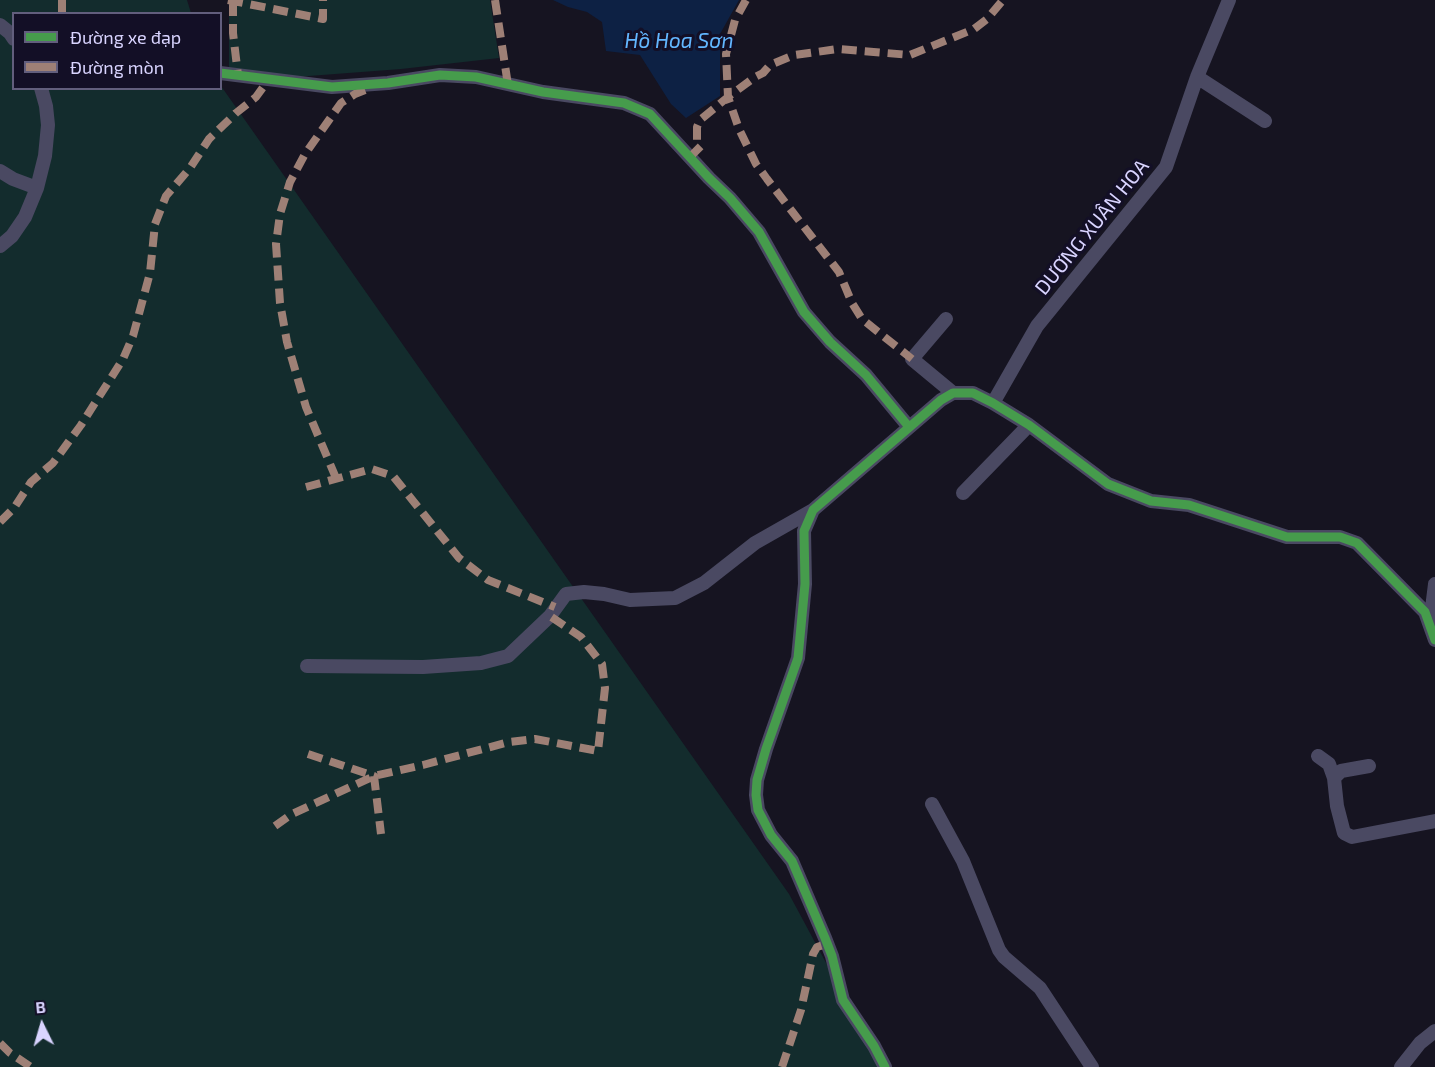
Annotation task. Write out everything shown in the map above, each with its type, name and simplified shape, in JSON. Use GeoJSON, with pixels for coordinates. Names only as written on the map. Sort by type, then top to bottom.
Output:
{"type":"FeatureCollection","features":[{"type":"Feature","properties":{"kind":"street","name":"DƯƠNG XUÂN HOA"},"geometry":{"type":"LineString","coordinates":[[993,403],[1037,326],[1166,167],[1197,77],[1229,0]]}},
{"type":"Feature","properties":{"kind":"street"},"geometry":{"type":"LineString","coordinates":[[0,25],[12,36]]}},
{"type":"Feature","properties":{"kind":"street"},"geometry":{"type":"LineString","coordinates":[[222,73],[332,87],[388,83],[440,75],[476,77],[543,92],[624,103],[650,114],[759,232],[804,312],[830,342],[866,375],[909,428]]}},
{"type":"Feature","properties":{"kind":"street"},"geometry":{"type":"LineString","coordinates":[[1197,77],[1264,120]]}},
{"type":"Feature","properties":{"kind":"street"},"geometry":{"type":"LineString","coordinates":[[0,246],[12,236],[25,217],[37,188],[45,156],[48,125],[46,106],[41,90]]}},
{"type":"Feature","properties":{"kind":"street"},"geometry":{"type":"LineString","coordinates":[[0,171],[13,179],[37,188]]}},
{"type":"Feature","properties":{"kind":"street"},"geometry":{"type":"LineString","coordinates":[[945,319],[912,359],[953,393]]}},
{"type":"Feature","properties":{"kind":"street"},"geometry":{"type":"LineString","coordinates":[[307,666],[423,667],[481,663],[508,656],[550,616],[566,594],[584,592],[630,600],[675,598],[704,584],[754,543],[813,510],[941,400],[953,393],[973,393],[993,403],[1029,425],[1108,484],[1151,501],[1189,505],[1287,537],[1340,537],[1357,543],[1425,612],[1432,634]]}},
{"type":"Feature","properties":{"kind":"street"},"geometry":{"type":"LineString","coordinates":[[963,493],[1029,425]]}},
{"type":"Feature","properties":{"kind":"street"},"geometry":{"type":"LineString","coordinates":[[813,510],[804,531],[805,584],[798,658],[757,780],[756,795],[758,810],[771,835],[792,861],[832,956],[843,1000],[874,1046],[885,1067]]}},
{"type":"Feature","properties":{"kind":"street"},"geometry":{"type":"LineString","coordinates":[[1432,634],[1435,584]]}},
{"type":"Feature","properties":{"kind":"street"},"geometry":{"type":"LineString","coordinates":[[1318,756],[1329,764],[1334,778],[1337,806],[1344,833],[1352,837],[1435,821]]}},
{"type":"Feature","properties":{"kind":"street"},"geometry":{"type":"LineString","coordinates":[[1334,778],[1341,771],[1369,766]]}},
{"type":"Feature","properties":{"kind":"street"},"geometry":{"type":"LineString","coordinates":[[932,804],[963,861],[999,950],[1043,992],[1092,1067]]}},
{"type":"Feature","properties":{"kind":"street"},"geometry":{"type":"LineString","coordinates":[[1401,1067],[1420,1043],[1435,1031]]}},
{"type":"Feature","properties":{"kind":"green space"},"geometry":{"type":"Polygon","coordinates":[[[0,0],[187,0],[191,12],[12,12],[12,90],[222,90],[222,87],[789,894],[882,1067],[0,1067],[0,0]]]}},
{"type":"Feature","properties":{"kind":"green space"},"geometry":{"type":"Polygon","coordinates":[[[229,0],[490,0],[499,58],[401,69],[269,79],[229,69],[229,0]]]}},
{"type":"Feature","properties":{"kind":"water","name":"Hồ Hoa Sơn"},"geometry":{"type":"Polygon","coordinates":[[[553,0],[739,0],[720,34],[720,96],[686,118],[671,104],[640,55],[606,51],[602,22],[587,12],[553,0]]]}},
{"type":"Feature","properties":{"kind":"marked path"},"geometry":{"type":"LineString","coordinates":[[62,0],[62,12]]}},
{"type":"Feature","properties":{"kind":"marked path"},"geometry":{"type":"LineString","coordinates":[[228,0],[323,19],[323,0]]}},
{"type":"Feature","properties":{"kind":"marked path"},"geometry":{"type":"LineString","coordinates":[[495,0],[508,85]]}},
{"type":"Feature","properties":{"kind":"marked path"},"geometry":{"type":"LineString","coordinates":[[746,0],[735,20],[726,54],[728,97],[739,129],[756,164],[839,272],[852,303],[862,319],[912,359]]}},
{"type":"Feature","properties":{"kind":"marked path"},"geometry":{"type":"LineString","coordinates":[[690,157],[701,146],[697,140],[697,127],[700,120],[763,73],[770,65],[794,55],[838,49],[910,55],[974,29],[987,19],[1003,0]]}},
{"type":"Feature","properties":{"kind":"marked path"},"geometry":{"type":"LineString","coordinates":[[233,1],[233,33],[238,75]]}},
{"type":"Feature","properties":{"kind":"marked path"},"geometry":{"type":"LineString","coordinates":[[0,522],[14,508],[31,482],[53,463],[81,425],[123,359],[133,336],[150,273],[155,224],[166,196],[190,168],[209,139],[256,97],[269,79]]}},
{"type":"Feature","properties":{"kind":"marked path"},"geometry":{"type":"LineString","coordinates":[[336,478],[306,407],[287,342],[280,303],[276,244],[280,214],[290,182],[305,154],[341,103],[368,89]]}},
{"type":"Feature","properties":{"kind":"marked path"},"geometry":{"type":"LineString","coordinates":[[306,487],[372,469],[393,476],[459,558],[488,580],[555,607]]}},
{"type":"Feature","properties":{"kind":"marked path"},"geometry":{"type":"LineString","coordinates":[[275,826],[292,814],[374,776],[509,742],[535,739],[598,751],[605,688],[602,664],[581,637],[550,616]]}},
{"type":"Feature","properties":{"kind":"marked path"},"geometry":{"type":"LineString","coordinates":[[308,754],[374,776],[381,834]]}},
{"type":"Feature","properties":{"kind":"marked path"},"geometry":{"type":"LineString","coordinates":[[782,1067],[801,1010],[813,954],[817,947],[827,944]]}},
{"type":"Feature","properties":{"kind":"marked path"},"geometry":{"type":"LineString","coordinates":[[0,1043],[31,1067]]}},
{"type":"Feature","properties":{"kind":"cycle path"},"geometry":{"type":"LineString","coordinates":[[222,73],[332,87],[388,83],[440,75],[476,77],[543,92],[624,103],[650,114],[759,232],[804,312],[830,342],[866,375],[909,427]]}},
{"type":"Feature","properties":{"kind":"cycle path"},"geometry":{"type":"LineString","coordinates":[[885,1067],[874,1046],[843,1000],[832,956],[792,861],[771,835],[758,810],[757,780],[798,658],[805,584],[804,531],[813,510],[941,400],[953,393],[973,393],[1029,425],[1108,484],[1151,501],[1189,505],[1287,537],[1340,537],[1357,543],[1425,612],[1435,640]]}}]}
